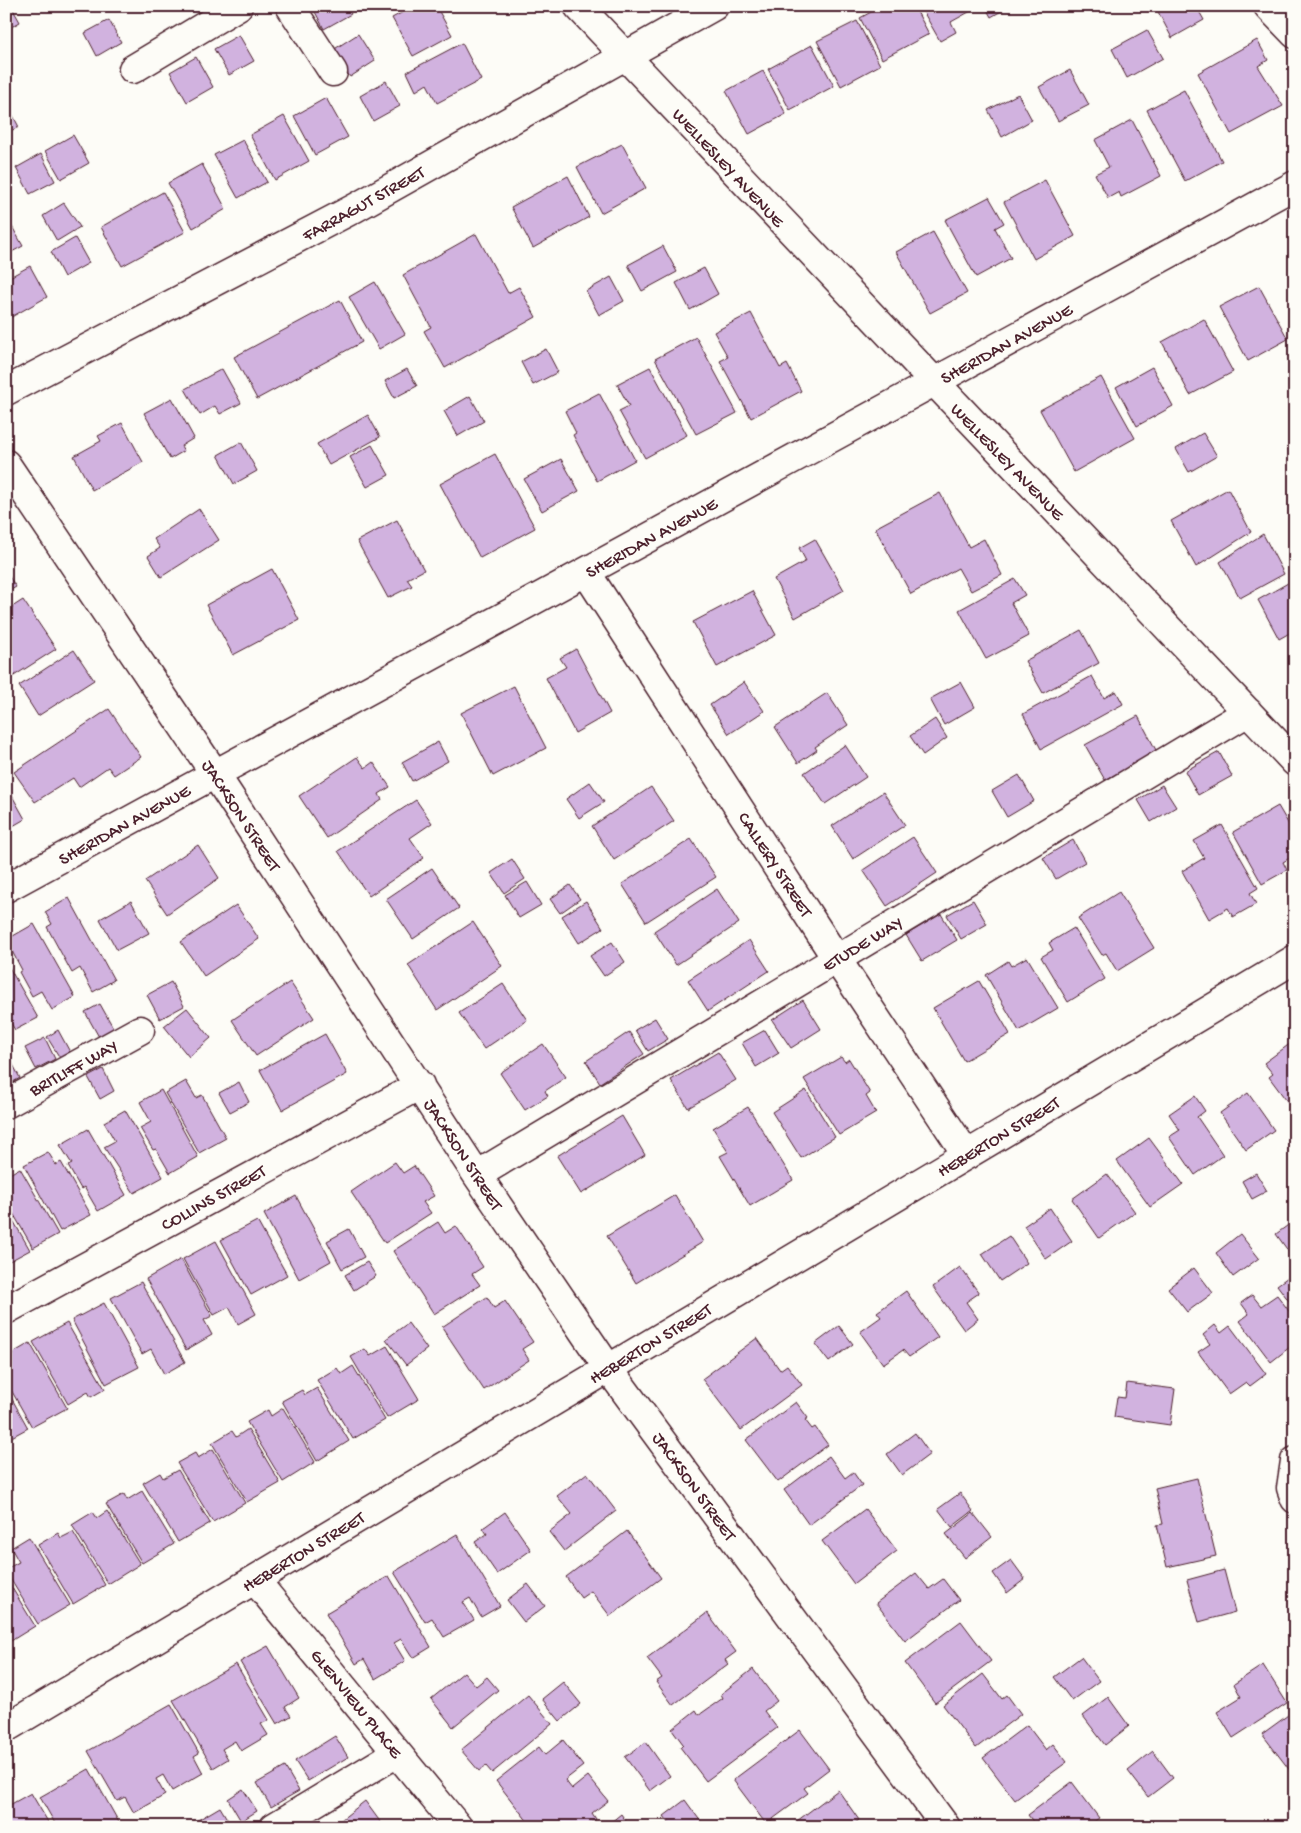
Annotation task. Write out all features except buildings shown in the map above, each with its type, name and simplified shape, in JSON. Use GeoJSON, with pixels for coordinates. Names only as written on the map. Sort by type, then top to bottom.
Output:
{"type":"FeatureCollection","features":[{"type":"Feature","properties":{"kind":"street"},"geometry":{"type":"LineString","coordinates":[[133,69],[238,6]]}},
{"type":"Feature","properties":{"kind":"street"},"geometry":{"type":"LineString","coordinates":[[290,6],[333,72]]}},
{"type":"Feature","properties":{"kind":"street","name":"WELLESLEY AVENUE"},"geometry":{"type":"LineString","coordinates":[[578,6],[933,383],[1295,762]]}},
{"type":"Feature","properties":{"kind":"street","name":"FARRAGUT STREET"},"geometry":{"type":"LineString","coordinates":[[6,392],[355,208],[714,6]]}},
{"type":"Feature","properties":{"kind":"street"},"geometry":{"type":"LineString","coordinates":[[1268,6],[1295,34]]}},
{"type":"Feature","properties":{"kind":"street","name":"SHERIDAN AVENUE"},"geometry":{"type":"LineString","coordinates":[[6,888],[1295,185]]}},
{"type":"Feature","properties":{"kind":"street","name":"JACKSON STREET"},"geometry":{"type":"LineString","coordinates":[[6,464],[215,774],[420,1085],[477,1175],[608,1368],[946,1827]]}},
{"type":"Feature","properties":{"kind":"street","name":"CALLERY STREET"},"geometry":{"type":"LineString","coordinates":[[586,572],[836,958],[967,1154]]}},
{"type":"Feature","properties":{"kind":"street","name":"ETUDE WAY"},"geometry":{"type":"LineString","coordinates":[[477,1175],[1248,712]]}},
{"type":"Feature","properties":{"kind":"street","name":"HEBERTON STREET"},"geometry":{"type":"LineString","coordinates":[[6,1728],[1295,959]]}},
{"type":"Feature","properties":{"kind":"street","name":"BRITLIFF WAY"},"geometry":{"type":"LineString","coordinates":[[6,1104],[140,1030]]}},
{"type":"Feature","properties":{"kind":"street","name":"COLLINS STREET"},"geometry":{"type":"LineString","coordinates":[[6,1310],[420,1085]]}},
{"type":"Feature","properties":{"kind":"street"},"geometry":{"type":"LineString","coordinates":[[1295,1461],[1291,1488],[1295,1499]]}},
{"type":"Feature","properties":{"kind":"street","name":"GLENVIEW PLACE"},"geometry":{"type":"LineString","coordinates":[[255,1580],[458,1827]]}},
{"type":"Feature","properties":{"kind":"street"},"geometry":{"type":"LineString","coordinates":[[274,1827],[397,1753]]}}]}
